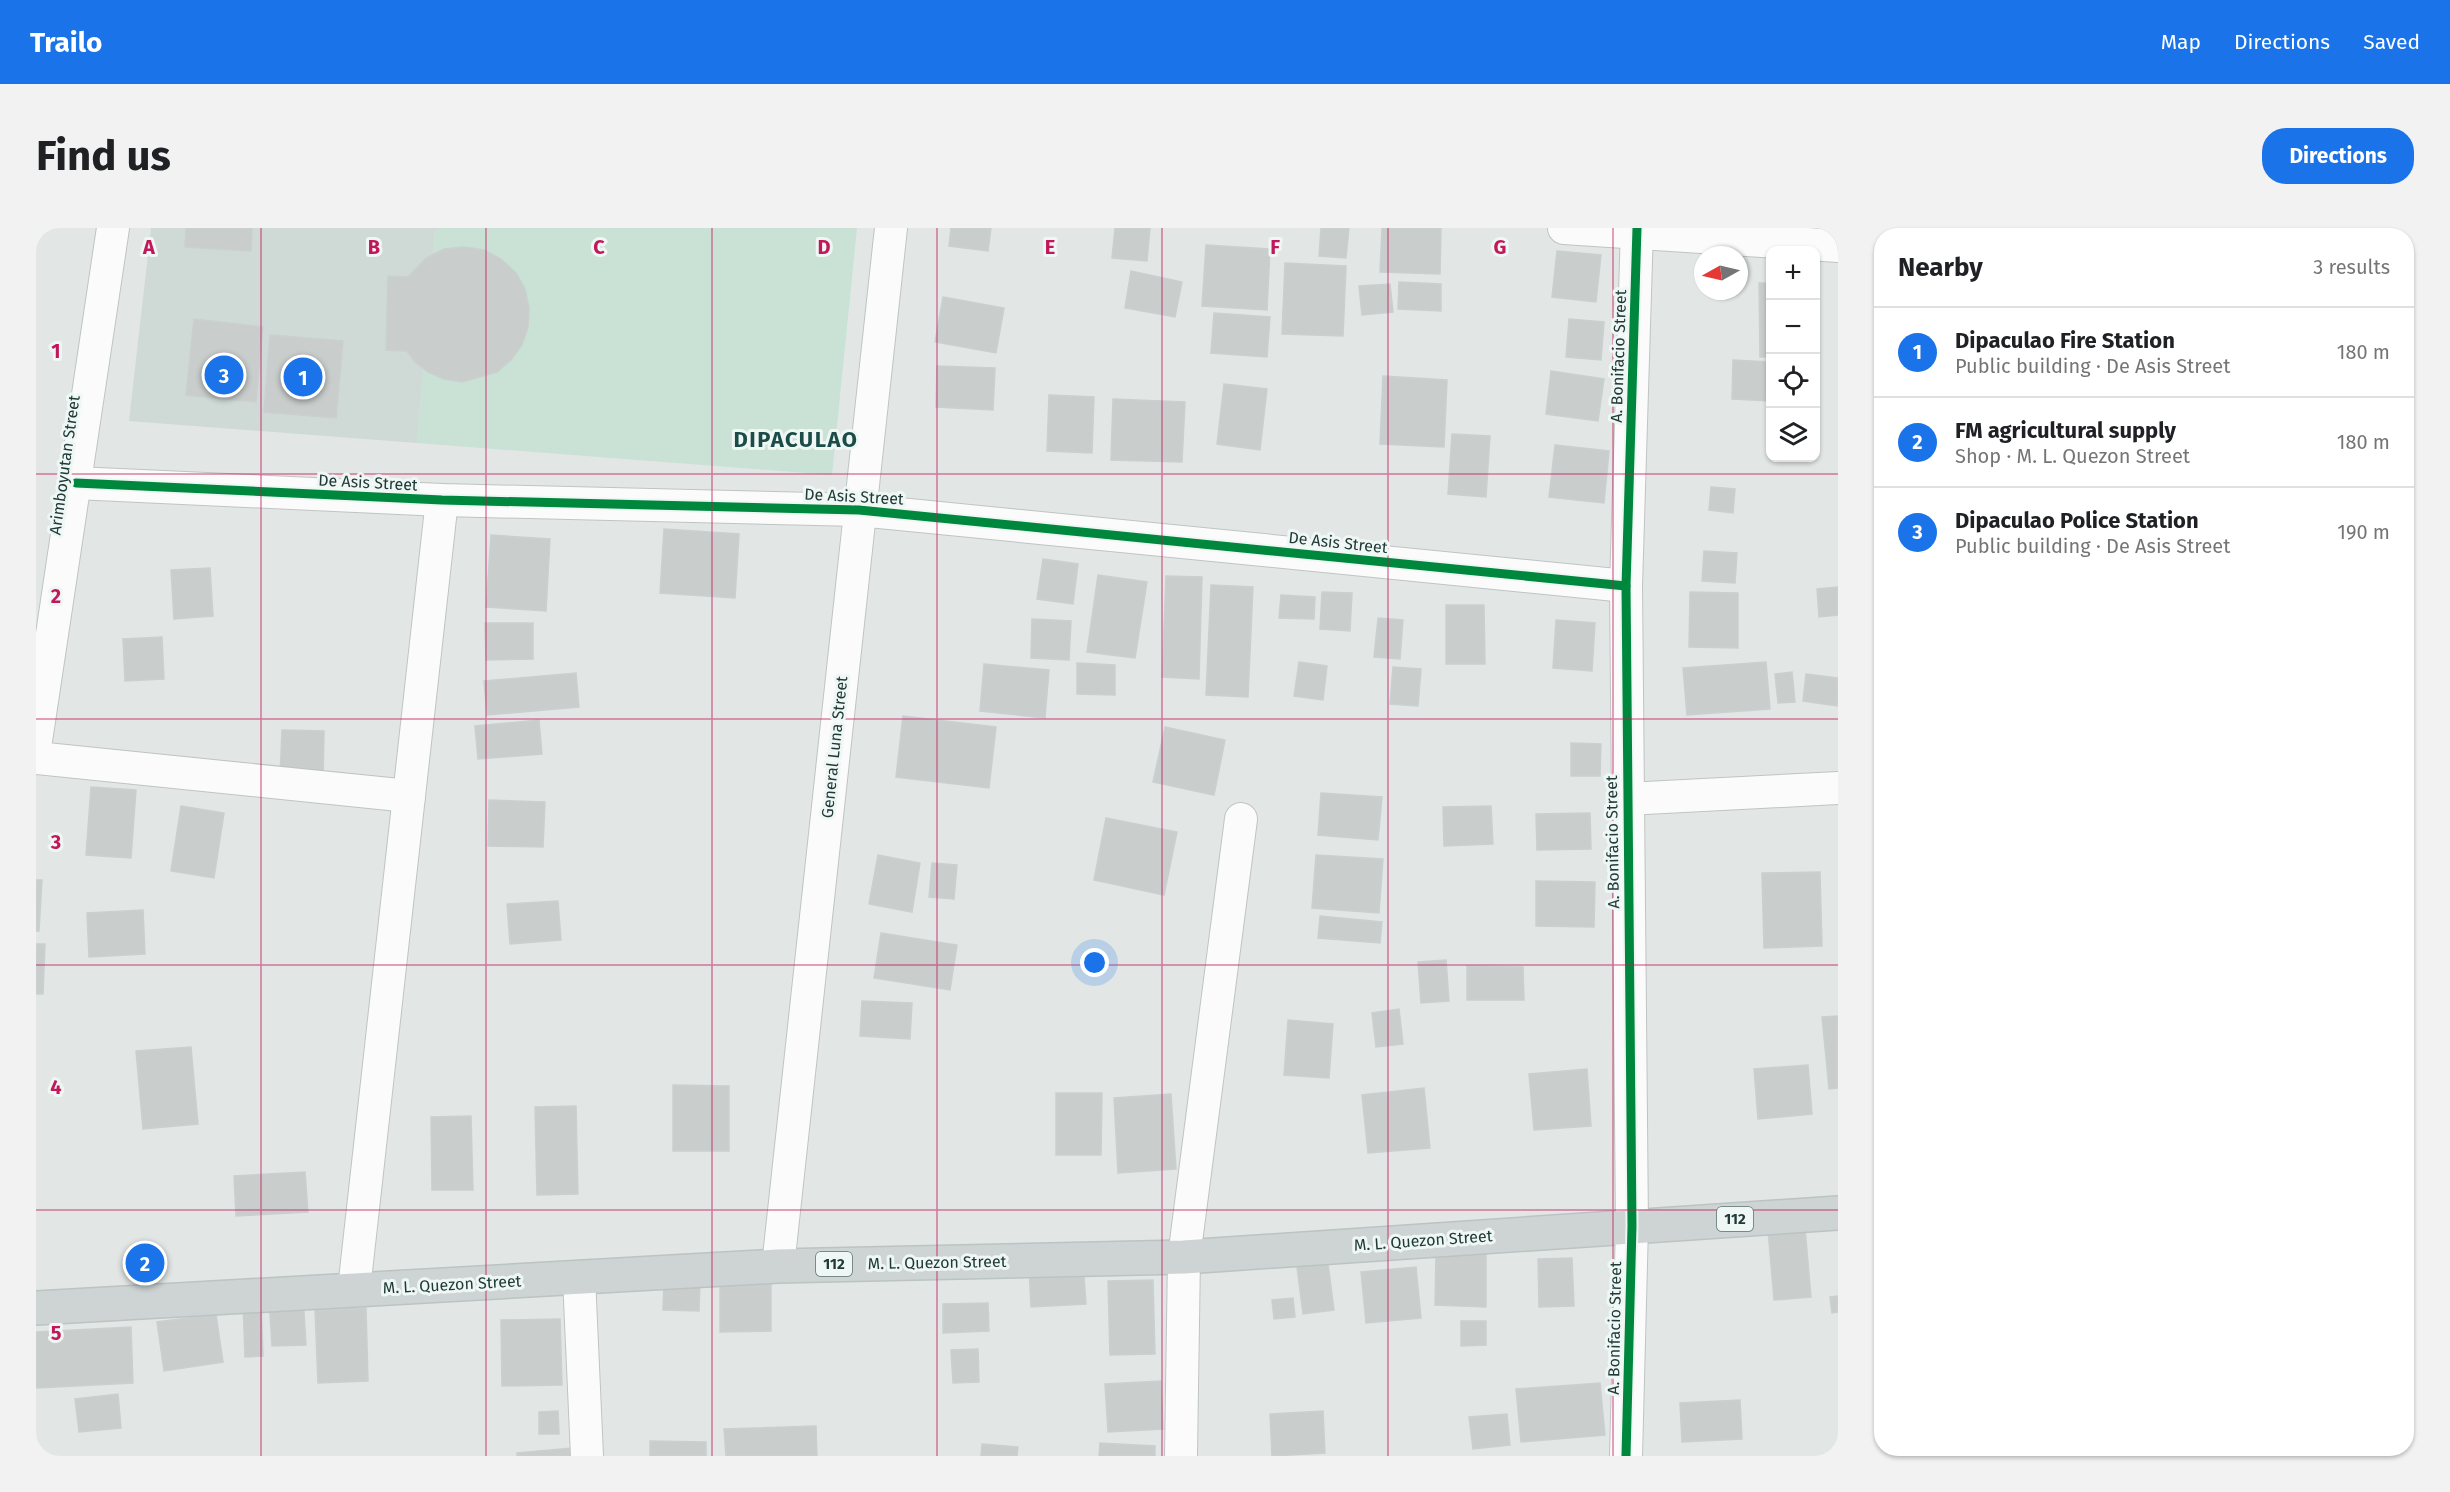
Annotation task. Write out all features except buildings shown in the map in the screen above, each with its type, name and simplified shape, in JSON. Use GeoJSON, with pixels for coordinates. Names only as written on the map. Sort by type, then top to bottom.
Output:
{"type":"FeatureCollection","features":[{"type":"Feature","properties":{"kind":"main road","name":"M. L. Quezon Street"},"geometry":{"type":"LineString","coordinates":[[36,1308],[778,1266],[1184,1257],[1838,1213]]}},
{"type":"Feature","properties":{"kind":"street","name":"Arimboyutan Street"},"geometry":{"type":"LineString","coordinates":[[36,741],[113,228]]}},
{"type":"Feature","properties":{"kind":"street","name":"General Luna Street"},"geometry":{"type":"LineString","coordinates":[[778,1266],[891,228]]}},
{"type":"Feature","properties":{"kind":"street"},"geometry":{"type":"LineString","coordinates":[[1564,228],[1838,246]]}},
{"type":"Feature","properties":{"kind":"street","name":"A. Bonifacio Street"},"geometry":{"type":"LineString","coordinates":[[1626,1456],[1632,1226],[1626,799],[1626,586],[1637,231]]}},
{"type":"Feature","properties":{"kind":"street","name":"De Asis Street"},"geometry":{"type":"LineString","coordinates":[[76,483],[442,500],[859,510],[1626,586]]}},
{"type":"Feature","properties":{"kind":"street"},"geometry":{"type":"LineString","coordinates":[[354,1289],[442,500]]}},
{"type":"Feature","properties":{"kind":"street"},"geometry":{"type":"LineString","coordinates":[[36,758],[409,796]]}},
{"type":"Feature","properties":{"kind":"street"},"geometry":{"type":"LineString","coordinates":[[1626,799],[1838,788]]}},
{"type":"Feature","properties":{"kind":"street"},"geometry":{"type":"LineString","coordinates":[[1181,1456],[1184,1257],[1241,819]]}},
{"type":"Feature","properties":{"kind":"street"},"geometry":{"type":"LineString","coordinates":[[579,1277],[587,1456]]}},
{"type":"Feature","properties":{"kind":"shaded area"},"geometry":{"type":"Polygon","coordinates":[[[151,228],[441,228],[435,231],[417,443],[129,421],[151,228]]]}},
{"type":"Feature","properties":{"kind":"green space"},"geometry":{"type":"Polygon","coordinates":[[[441,228],[857,228],[832,475],[417,443],[435,231],[441,228]]]}},
{"type":"Feature","properties":{"kind":"cycle path"},"geometry":{"type":"LineString","coordinates":[[1626,1456],[1632,1226],[1626,586],[1637,228]]}},
{"type":"Feature","properties":{"kind":"cycle path"},"geometry":{"type":"LineString","coordinates":[[76,483],[442,500],[859,510],[1626,586]]}},
{"type":"Feature","properties":{"kind":"place","name":"Dipaculao Police Station"},"geometry":{"type":"Point","coordinates":[224,375]}},
{"type":"Feature","properties":{"kind":"place","name":"Dipaculao Fire Station"},"geometry":{"type":"Point","coordinates":[303,377]}},
{"type":"Feature","properties":{"kind":"place","name":"FM agricultural supply"},"geometry":{"type":"Point","coordinates":[145,1263]}},
{"type":"Feature","properties":{"kind":"district","name":"DIPACULAO"},"geometry":{"type":"Point","coordinates":[796,439]}}]}
